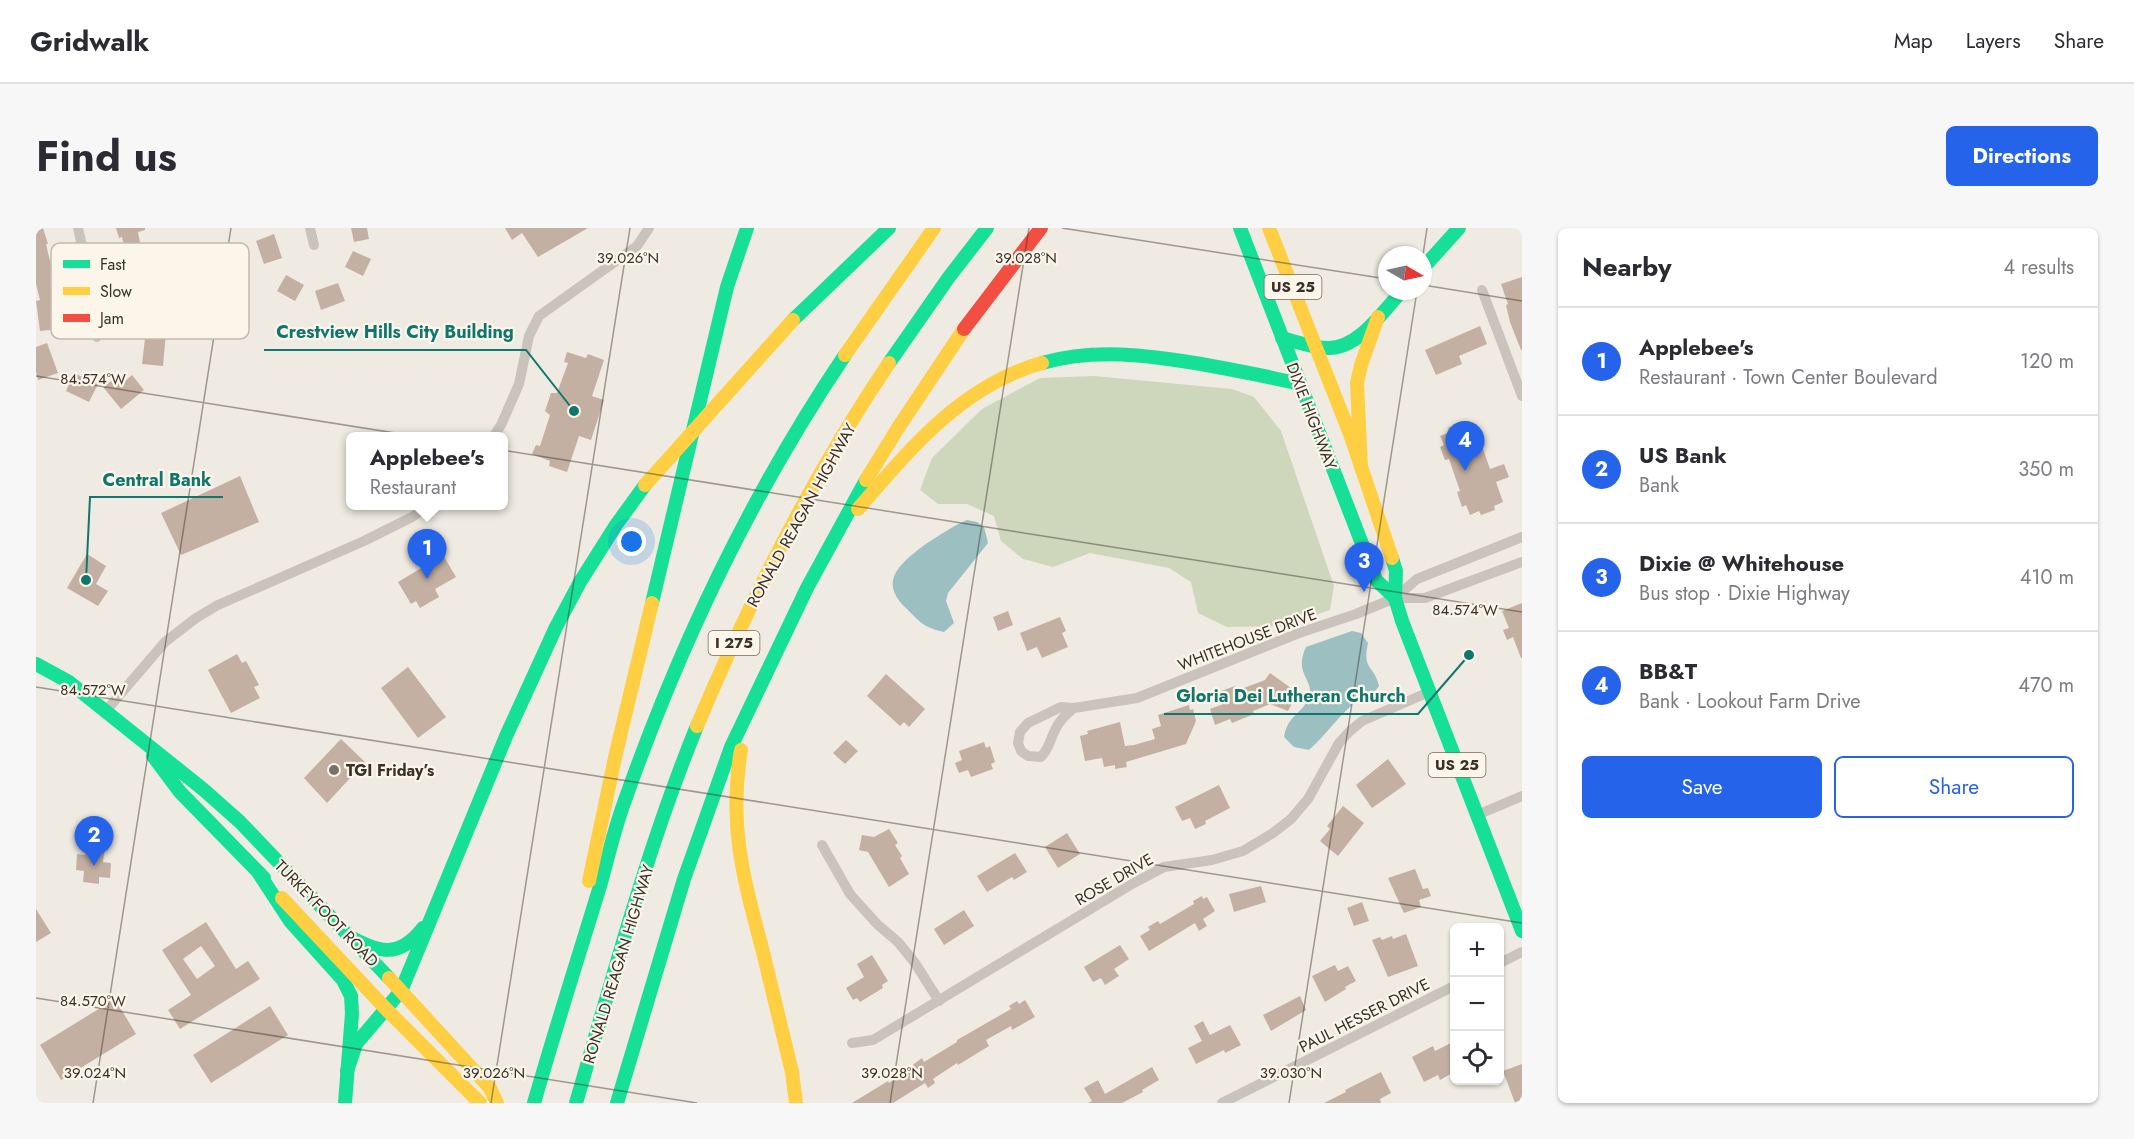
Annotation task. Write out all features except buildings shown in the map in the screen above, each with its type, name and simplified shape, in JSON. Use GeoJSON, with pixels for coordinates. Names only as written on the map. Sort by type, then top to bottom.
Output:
{"type":"FeatureCollection","features":[{"type":"Feature","properties":{"kind":"main road"},"geometry":{"type":"LineString","coordinates":[[566,998],[618,741],[727,287],[747,228]]}},
{"type":"Feature","properties":{"kind":"main road"},"geometry":{"type":"LineString","coordinates":[[348,1071],[356,1044],[401,991],[507,734],[556,627],[616,525],[645,485],[793,320],[889,228]]}},
{"type":"Feature","properties":{"kind":"main road","name":"I 275"},"geometry":{"type":"LineString","coordinates":[[534,1103],[623,806],[672,681],[718,578],[745,525],[813,405],[892,283],[934,228]]}},
{"type":"Feature","properties":{"kind":"main road","name":"RONALD REAGAN HIGHWAY"},"geometry":{"type":"LineString","coordinates":[[576,1103],[627,928],[664,816],[704,710],[750,607],[786,536],[843,435],[935,295],[987,228]]}},
{"type":"Feature","properties":{"kind":"main road"},"geometry":{"type":"LineString","coordinates":[[617,1103],[696,843],[731,747],[751,702],[813,575],[865,481],[930,377],[1005,273],[1041,228]]}},
{"type":"Feature","properties":{"kind":"main road","name":"DIXIE HIGHWAY"},"geometry":{"type":"LineString","coordinates":[[1240,228],[1376,580],[1395,598]]}},
{"type":"Feature","properties":{"kind":"main road","name":"DIXIE HIGHWAY"},"geometry":{"type":"LineString","coordinates":[[1269,228],[1361,468],[1396,571],[1395,598],[1522,931]]}},
{"type":"Feature","properties":{"kind":"main road"},"geometry":{"type":"LineString","coordinates":[[1432,258],[1460,228]]}},
{"type":"Feature","properties":{"kind":"main road"},"geometry":{"type":"LineString","coordinates":[[1282,338],[1316,347],[1339,347],[1359,335],[1394,300]]}},
{"type":"Feature","properties":{"kind":"main road"},"geometry":{"type":"LineString","coordinates":[[1361,468],[1357,383],[1378,317]]}},
{"type":"Feature","properties":{"kind":"main road"},"geometry":{"type":"LineString","coordinates":[[834,536],[918,443],[948,414],[966,399],[992,383],[1026,367],[1052,359],[1089,353],[1113,353],[1241,371],[1300,384]]}},
{"type":"Feature","properties":{"kind":"main road","name":"TURKEYFOOT ROAD"},"geometry":{"type":"LineString","coordinates":[[36,664],[69,682],[240,822],[490,1088],[497,1103]]}},
{"type":"Feature","properties":{"kind":"main road"},"geometry":{"type":"LineString","coordinates":[[751,702],[735,777],[734,818],[742,868],[792,1072],[796,1103]]}},
{"type":"Feature","properties":{"kind":"main road","name":"TURKEYFOOT ROAD"},"geometry":{"type":"LineString","coordinates":[[140,739],[180,792],[386,1009],[480,1103]]}},
{"type":"Feature","properties":{"kind":"main road"},"geometry":{"type":"LineString","coordinates":[[258,872],[290,921],[343,980],[351,996],[352,1012],[345,1103]]}},
{"type":"Feature","properties":{"kind":"main road"},"geometry":{"type":"LineString","coordinates":[[347,935],[370,949],[398,950],[419,934],[434,910]]}},
{"type":"Feature","properties":{"kind":"street"},"geometry":{"type":"LineString","coordinates":[[78,228],[81,243]]}},
{"type":"Feature","properties":{"kind":"street"},"geometry":{"type":"LineString","coordinates":[[310,228],[314,245]]}},
{"type":"Feature","properties":{"kind":"street"},"geometry":{"type":"LineString","coordinates":[[497,432],[519,384],[529,336],[539,316],[637,246],[650,228]]}},
{"type":"Feature","properties":{"kind":"street"},"geometry":{"type":"LineString","coordinates":[[1482,290],[1522,396]]}},
{"type":"Feature","properties":{"kind":"street"},"geometry":{"type":"LineString","coordinates":[[105,712],[165,642],[196,618],[218,605],[364,541],[422,510]]}},
{"type":"Feature","properties":{"kind":"street"},"geometry":{"type":"LineString","coordinates":[[1395,598],[1417,579],[1522,537]]}},
{"type":"Feature","properties":{"kind":"street"},"geometry":{"type":"LineString","coordinates":[[1395,598],[1425,598],[1522,562]]}},
{"type":"Feature","properties":{"kind":"street","name":"WHITEHOUSE DRIVE"},"geometry":{"type":"LineString","coordinates":[[1074,708],[1062,718],[1047,750],[1041,757],[1028,756],[1021,751],[1018,743],[1020,732],[1028,723],[1061,707],[1074,708],[1137,698],[1293,635],[1395,598]]}},
{"type":"Feature","properties":{"kind":"street","name":"ROSE DRIVE"},"geometry":{"type":"LineString","coordinates":[[852,1042],[873,1040],[1164,867],[1212,860],[1243,851],[1273,833],[1291,819],[1308,799],[1339,743],[1349,732],[1362,721],[1429,692]]}},
{"type":"Feature","properties":{"kind":"street"},"geometry":{"type":"LineString","coordinates":[[1477,815],[1522,796]]}},
{"type":"Feature","properties":{"kind":"street"},"geometry":{"type":"LineString","coordinates":[[822,846],[850,894],[877,924],[898,942],[915,963],[939,1001]]}},
{"type":"Feature","properties":{"kind":"street"},"geometry":{"type":"LineString","coordinates":[[1504,961],[1522,952]]}},
{"type":"Feature","properties":{"kind":"street","name":"PAUL HESSER DRIVE"},"geometry":{"type":"LineString","coordinates":[[1222,1103],[1450,989]]}},
{"type":"Feature","properties":{"kind":"green space"},"geometry":{"type":"Polygon","coordinates":[[[1094,376],[1232,389],[1254,397],[1281,431],[1334,586],[1330,610],[1283,626],[1227,627],[1198,613],[1191,582],[1169,568],[1090,553],[1053,567],[1023,559],[1001,541],[994,516],[967,504],[938,504],[920,490],[932,458],[982,409],[1040,378],[1094,376]]]}},
{"type":"Feature","properties":{"kind":"water"},"geometry":{"type":"Polygon","coordinates":[[[967,520],[977,522],[984,527],[988,543],[948,593],[946,601],[954,623],[944,632],[923,624],[906,608],[898,598],[893,581],[900,566],[907,559],[923,546],[967,520]]]}},
{"type":"Feature","properties":{"kind":"water"},"geometry":{"type":"Polygon","coordinates":[[[1352,631],[1361,633],[1368,643],[1366,658],[1379,686],[1372,694],[1352,705],[1309,750],[1294,747],[1284,737],[1292,719],[1303,708],[1309,697],[1309,686],[1302,664],[1306,647],[1352,631]]]}},
{"type":"Feature","properties":{"kind":"traffic: fast"},"geometry":{"type":"LineString","coordinates":[[652,603],[727,287],[747,228]]}},
{"type":"Feature","properties":{"kind":"traffic: fast"},"geometry":{"type":"LineString","coordinates":[[793,320],[889,228]]}},
{"type":"Feature","properties":{"kind":"traffic: fast"},"geometry":{"type":"LineString","coordinates":[[889,363],[949,277],[987,228]]}},
{"type":"Feature","properties":{"kind":"traffic: fast"},"geometry":{"type":"LineString","coordinates":[[1240,228],[1376,580],[1395,598]]}},
{"type":"Feature","properties":{"kind":"traffic: fast"},"geometry":{"type":"LineString","coordinates":[[1432,258],[1459,228]]}},
{"type":"Feature","properties":{"kind":"traffic: fast"},"geometry":{"type":"LineString","coordinates":[[1282,338],[1317,347],[1340,346],[1350,342],[1370,327],[1394,300]]}},
{"type":"Feature","properties":{"kind":"traffic: fast"},"geometry":{"type":"LineString","coordinates":[[1042,363],[1062,358],[1121,354],[1201,364],[1300,384]]}},
{"type":"Feature","properties":{"kind":"traffic: fast"},"geometry":{"type":"LineString","coordinates":[[534,1103],[620,813],[669,686],[720,572],[749,516],[811,407],[845,355]]}},
{"type":"Feature","properties":{"kind":"traffic: fast"},"geometry":{"type":"LineString","coordinates":[[617,1103],[684,879],[731,747],[807,588],[866,480]]}},
{"type":"Feature","properties":{"kind":"traffic: fast"},"geometry":{"type":"LineString","coordinates":[[347,1071],[356,1044],[401,991],[507,734],[556,627],[580,582],[616,525],[645,485]]}},
{"type":"Feature","properties":{"kind":"traffic: fast"},"geometry":{"type":"LineString","coordinates":[[1392,558],[1396,571],[1395,598],[1402,621],[1522,931]]}},
{"type":"Feature","properties":{"kind":"traffic: fast"},"geometry":{"type":"LineString","coordinates":[[36,664],[69,682],[204,790],[240,822],[389,978]]}},
{"type":"Feature","properties":{"kind":"traffic: fast"},"geometry":{"type":"LineString","coordinates":[[576,1103],[646,866],[697,726]]}},
{"type":"Feature","properties":{"kind":"traffic: fast"},"geometry":{"type":"LineString","coordinates":[[153,756],[180,792],[264,878]]}},
{"type":"Feature","properties":{"kind":"traffic: fast"},"geometry":{"type":"LineString","coordinates":[[258,872],[290,921],[343,980],[351,996],[352,1013],[345,1103]]}},
{"type":"Feature","properties":{"kind":"traffic: fast"},"geometry":{"type":"LineString","coordinates":[[347,935],[369,946],[388,950],[405,945],[423,928]]}},
{"type":"Feature","properties":{"kind":"traffic: slow"},"geometry":{"type":"LineString","coordinates":[[845,355],[934,228]]}},
{"type":"Feature","properties":{"kind":"traffic: slow"},"geometry":{"type":"LineString","coordinates":[[1269,228],[1350,434],[1392,558]]}},
{"type":"Feature","properties":{"kind":"traffic: slow"},"geometry":{"type":"LineString","coordinates":[[1361,468],[1357,383],[1378,317]]}},
{"type":"Feature","properties":{"kind":"traffic: slow"},"geometry":{"type":"LineString","coordinates":[[645,485],[793,320]]}},
{"type":"Feature","properties":{"kind":"traffic: slow"},"geometry":{"type":"LineString","coordinates":[[866,480],[964,329]]}},
{"type":"Feature","properties":{"kind":"traffic: slow"},"geometry":{"type":"LineString","coordinates":[[697,726],[784,540],[834,450],[889,363]]}},
{"type":"Feature","properties":{"kind":"traffic: slow"},"geometry":{"type":"LineString","coordinates":[[858,509],[918,442],[962,403],[1013,373],[1042,363]]}},
{"type":"Feature","properties":{"kind":"traffic: slow"},"geometry":{"type":"LineString","coordinates":[[589,881],[616,753],[652,603]]}},
{"type":"Feature","properties":{"kind":"traffic: slow"},"geometry":{"type":"LineString","coordinates":[[741,750],[736,804],[740,852],[792,1072],[796,1103]]}},
{"type":"Feature","properties":{"kind":"traffic: slow"},"geometry":{"type":"LineString","coordinates":[[282,898],[386,1009],[480,1103]]}},
{"type":"Feature","properties":{"kind":"traffic: slow"},"geometry":{"type":"LineString","coordinates":[[389,978],[490,1088],[497,1103]]}},
{"type":"Feature","properties":{"kind":"traffic: jam"},"geometry":{"type":"LineString","coordinates":[[964,329],[1041,228]]}},
{"type":"Feature","properties":{"kind":"place","name":"Crestview Hills City Building"},"geometry":{"type":"Point","coordinates":[574,411]}},
{"type":"Feature","properties":{"kind":"place","name":"BB&T"},"geometry":{"type":"Point","coordinates":[1465,471]}},
{"type":"Feature","properties":{"kind":"place","name":"Applebee's"},"geometry":{"type":"Point","coordinates":[427,579]}},
{"type":"Feature","properties":{"kind":"place","name":"Central Bank"},"geometry":{"type":"Point","coordinates":[86,580]}},
{"type":"Feature","properties":{"kind":"place","name":"Dixie @ Whitehouse"},"geometry":{"type":"Point","coordinates":[1364,592]}},
{"type":"Feature","properties":{"kind":"place","name":"Gloria Dei Lutheran Church"},"geometry":{"type":"Point","coordinates":[1469,655]}},
{"type":"Feature","properties":{"kind":"place","name":"TGI Friday’s"},"geometry":{"type":"Point","coordinates":[334,770]}},
{"type":"Feature","properties":{"kind":"place","name":"US Bank"},"geometry":{"type":"Point","coordinates":[94,866]}}]}
